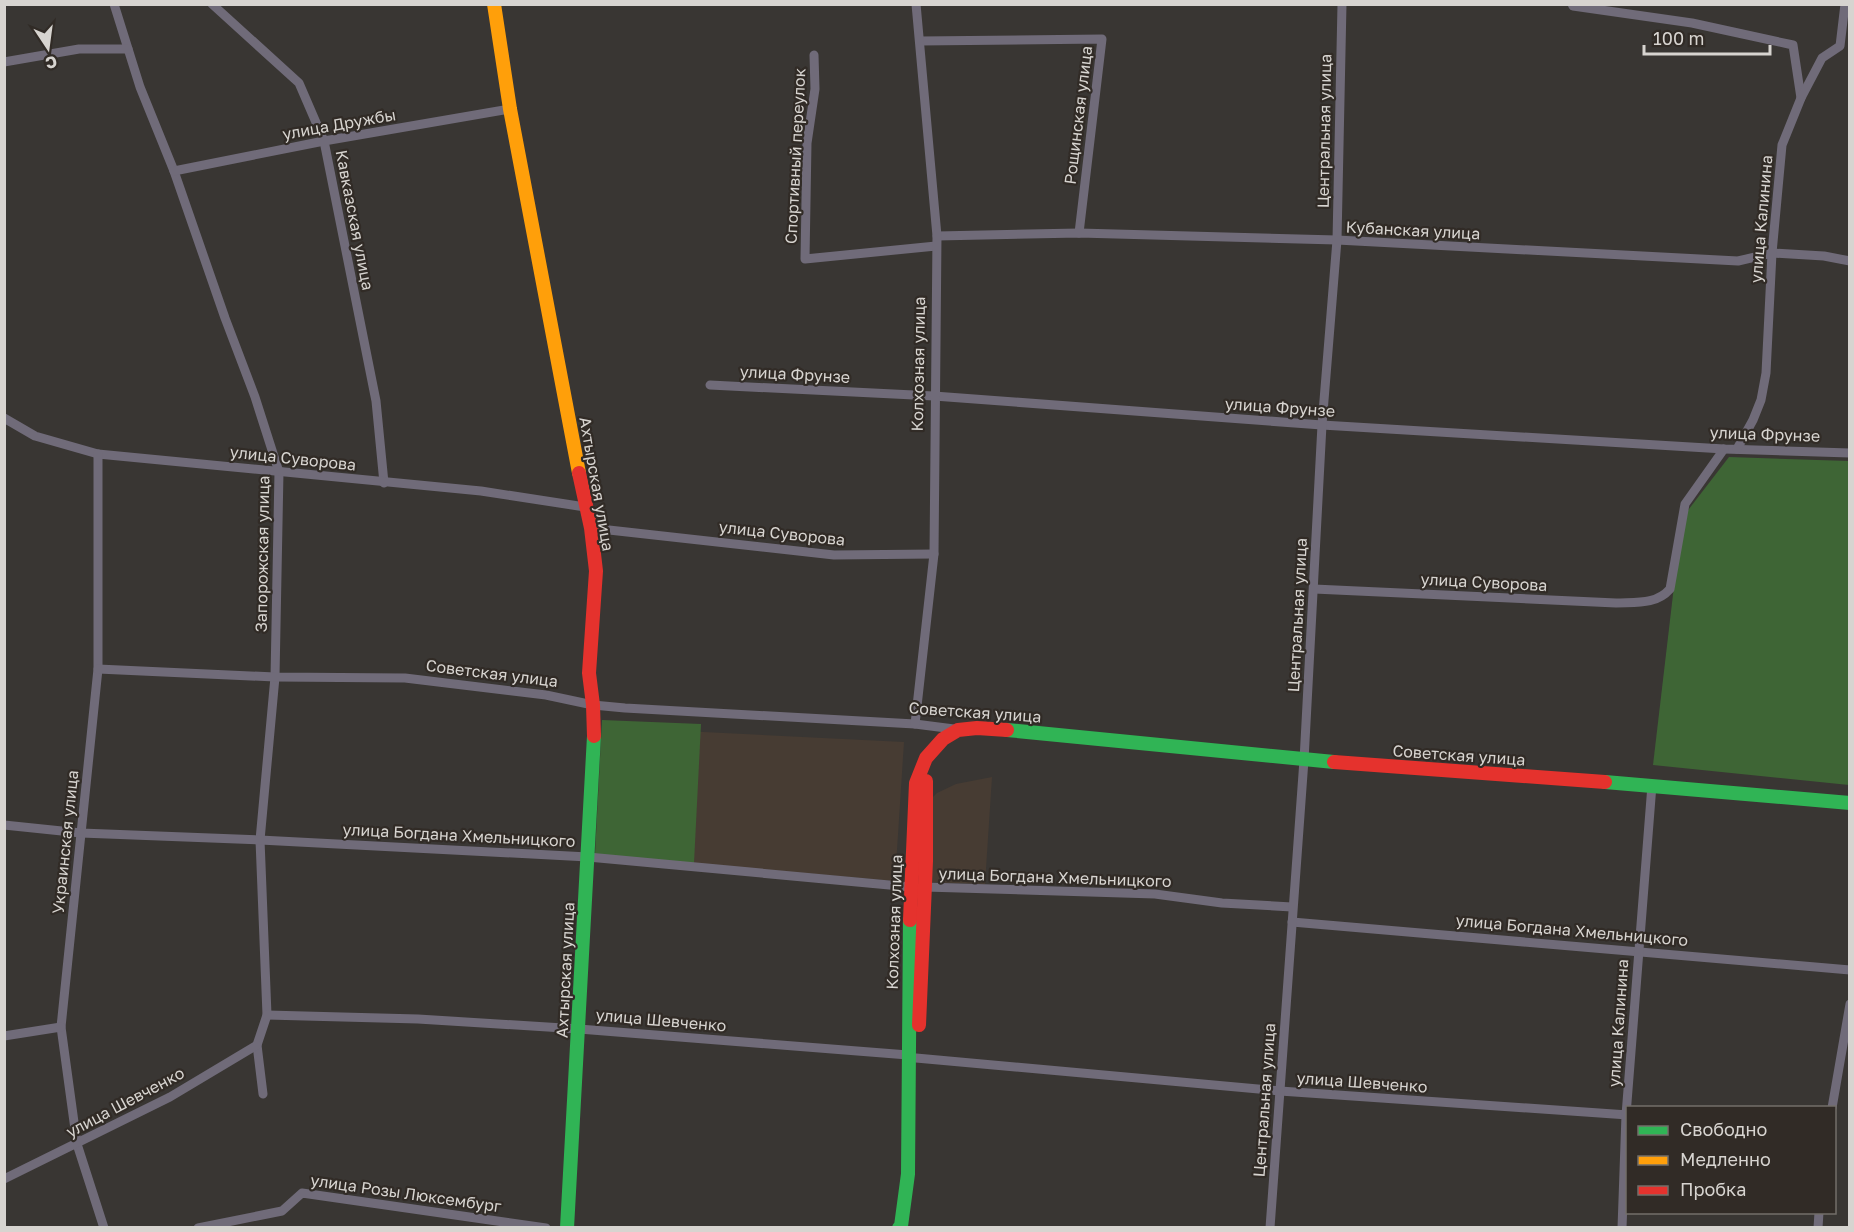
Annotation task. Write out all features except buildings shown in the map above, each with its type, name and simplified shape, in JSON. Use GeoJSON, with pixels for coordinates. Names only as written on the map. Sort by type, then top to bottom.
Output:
{"type":"FeatureCollection","features":[{"type":"Feature","properties":{"kind":"main road","name":"Ахтырская улица"},"geometry":{"type":"LineString","coordinates":[[494,4],[510,109],[585,507],[591,528],[596,571],[589,672],[593,705],[594,750],[567,1227]]}},
{"type":"Feature","properties":{"kind":"main road","name":"Советская улица"},"geometry":{"type":"LineString","coordinates":[[960,730],[996,729],[1304,759],[1652,785],[1850,803]]}},
{"type":"Feature","properties":{"kind":"main road","name":"Колхозная улица"},"geometry":{"type":"LineString","coordinates":[[901,1227],[908,1174],[918,887],[916,783],[928,753],[942,740],[960,730]]}},
{"type":"Feature","properties":{"kind":"street","name":"Запорожская улица"},"geometry":{"type":"LineString","coordinates":[[114,4],[128,49],[255,397],[279,472],[275,677],[260,840],[267,1015],[257,1045],[263,1094]]}},
{"type":"Feature","properties":{"kind":"street","name":"Кавказская улица"},"geometry":{"type":"LineString","coordinates":[[212,4],[298,83],[324,141],[376,400],[384,483]]}},
{"type":"Feature","properties":{"kind":"street","name":"Колхозная улица"},"geometry":{"type":"LineString","coordinates":[[915,724],[934,554],[937,236],[916,4]]}},
{"type":"Feature","properties":{"kind":"street","name":"Центральная улица"},"geometry":{"type":"LineString","coordinates":[[1270,1227],[1304,759],[1322,425],[1337,240],[1342,4]]}},
{"type":"Feature","properties":{"kind":"street"},"geometry":{"type":"LineString","coordinates":[[1572,4],[1573,6],[1692,23],[1793,45],[1801,98]]}},
{"type":"Feature","properties":{"kind":"street","name":"улица Калинина"},"geometry":{"type":"LineString","coordinates":[[1737,449],[1761,400],[1766,373],[1772,253],[1782,145],[1801,98],[1822,58],[1840,46],[1845,4]]}},
{"type":"Feature","properties":{"kind":"street","name":"Рощинская улица"},"geometry":{"type":"LineString","coordinates":[[920,41],[1102,39],[1080,233]]}},
{"type":"Feature","properties":{"kind":"street"},"geometry":{"type":"LineString","coordinates":[[4,62],[80,49],[128,49]]}},
{"type":"Feature","properties":{"kind":"street","name":"Спортивный переулок"},"geometry":{"type":"LineString","coordinates":[[814,55],[815,88],[807,143],[805,259],[936,246]]}},
{"type":"Feature","properties":{"kind":"street","name":"улица Дружбы"},"geometry":{"type":"LineString","coordinates":[[174,171],[324,141],[510,109]]}},
{"type":"Feature","properties":{"kind":"street","name":"Кубанская улица"},"geometry":{"type":"LineString","coordinates":[[937,236],[1080,233],[1337,240],[1738,261],[1772,253],[1824,256],[1850,261]]}},
{"type":"Feature","properties":{"kind":"street","name":"улица Фрунзе"},"geometry":{"type":"LineString","coordinates":[[710,385],[934,396],[1322,425],[1724,449],[1850,453]]}},
{"type":"Feature","properties":{"kind":"street","name":"улица Суворова"},"geometry":{"type":"LineString","coordinates":[[4,418],[35,436],[98,454],[481,491],[585,507]]}},
{"type":"Feature","properties":{"kind":"street","name":"улица Суворова"},"geometry":{"type":"LineString","coordinates":[[1314,589],[1616,603],[1652,601],[1663,596],[1670,589],[1685,504],[1724,449]]}},
{"type":"Feature","properties":{"kind":"street","name":"Украинская улица"},"geometry":{"type":"LineString","coordinates":[[98,454],[98,669],[61,1027],[77,1144],[104,1227]]}},
{"type":"Feature","properties":{"kind":"street","name":"улица Суворова"},"geometry":{"type":"LineString","coordinates":[[591,528],[834,555],[934,554]]}},
{"type":"Feature","properties":{"kind":"street","name":"Советская улица"},"geometry":{"type":"LineString","coordinates":[[98,669],[275,677],[405,678],[546,694],[593,705],[915,724],[960,730]]}},
{"type":"Feature","properties":{"kind":"street","name":"улица Калинина"},"geometry":{"type":"LineString","coordinates":[[1628,1106],[1652,785]]}},
{"type":"Feature","properties":{"kind":"street","name":"улица Богдана Хмельницкого"},"geometry":{"type":"LineString","coordinates":[[4,825],[81,833],[588,857],[918,887],[1155,894],[1222,903],[1292,907]]}},
{"type":"Feature","properties":{"kind":"street","name":"улица Богдана Хмельницкого"},"geometry":{"type":"LineString","coordinates":[[1292,922],[1850,970]]}},
{"type":"Feature","properties":{"kind":"street"},"geometry":{"type":"LineString","coordinates":[[1832,1106],[1850,1004]]}},
{"type":"Feature","properties":{"kind":"street","name":"улица Шевченко"},"geometry":{"type":"LineString","coordinates":[[267,1015],[418,1019],[579,1029],[1280,1091],[1626,1115]]}},
{"type":"Feature","properties":{"kind":"street"},"geometry":{"type":"LineString","coordinates":[[4,1036],[61,1027]]}},
{"type":"Feature","properties":{"kind":"street","name":"улица Шевченко"},"geometry":{"type":"LineString","coordinates":[[4,1179],[170,1097],[257,1045]]}},
{"type":"Feature","properties":{"kind":"street","name":"улица Калинина"},"geometry":{"type":"LineString","coordinates":[[1622,1227],[1626,1137]]}},
{"type":"Feature","properties":{"kind":"street","name":"улица Розы Люксембург"},"geometry":{"type":"LineString","coordinates":[[198,1227],[282,1211],[302,1193],[546,1227]]}},
{"type":"Feature","properties":{"kind":"shaded area"},"geometry":{"type":"Polygon","coordinates":[[[603,727],[904,742],[895,881],[596,855],[603,727]]]}},
{"type":"Feature","properties":{"kind":"shaded area"},"geometry":{"type":"Polygon","coordinates":[[[992,777],[985,884],[926,882],[930,800],[937,793],[956,784],[992,777]]]}},
{"type":"Feature","properties":{"kind":"green space"},"geometry":{"type":"Polygon","coordinates":[[[1729,457],[1849,461],[1849,785],[1653,765],[1682,518],[1729,457]]]}},
{"type":"Feature","properties":{"kind":"green space"},"geometry":{"type":"Polygon","coordinates":[[[602,720],[701,724],[694,863],[595,855],[602,720]]]}},
{"type":"Feature","properties":{"kind":"traffic: fast"},"geometry":{"type":"LineString","coordinates":[[1007,730],[1334,762]]}},
{"type":"Feature","properties":{"kind":"traffic: fast"},"geometry":{"type":"LineString","coordinates":[[567,1228],[594,736]]}},
{"type":"Feature","properties":{"kind":"traffic: fast"},"geometry":{"type":"LineString","coordinates":[[1605,782],[1850,803]]}},
{"type":"Feature","properties":{"kind":"traffic: fast"},"geometry":{"type":"LineString","coordinates":[[899,1228],[908,1174],[910,920]]}},
{"type":"Feature","properties":{"kind":"traffic: slow"},"geometry":{"type":"LineString","coordinates":[[494,4],[510,109],[579,473]]}},
{"type":"Feature","properties":{"kind":"traffic: jam"},"geometry":{"type":"LineString","coordinates":[[579,473],[591,528],[596,571],[589,673],[594,736]]}},
{"type":"Feature","properties":{"kind":"traffic: jam"},"geometry":{"type":"LineString","coordinates":[[910,920],[916,783],[926,758],[943,739],[958,730],[977,728],[1007,730]]}},
{"type":"Feature","properties":{"kind":"traffic: jam"},"geometry":{"type":"LineString","coordinates":[[1334,762],[1605,782]]}},
{"type":"Feature","properties":{"kind":"traffic: jam"},"geometry":{"type":"LineString","coordinates":[[919,1025],[926,861],[926,781]]}}]}
